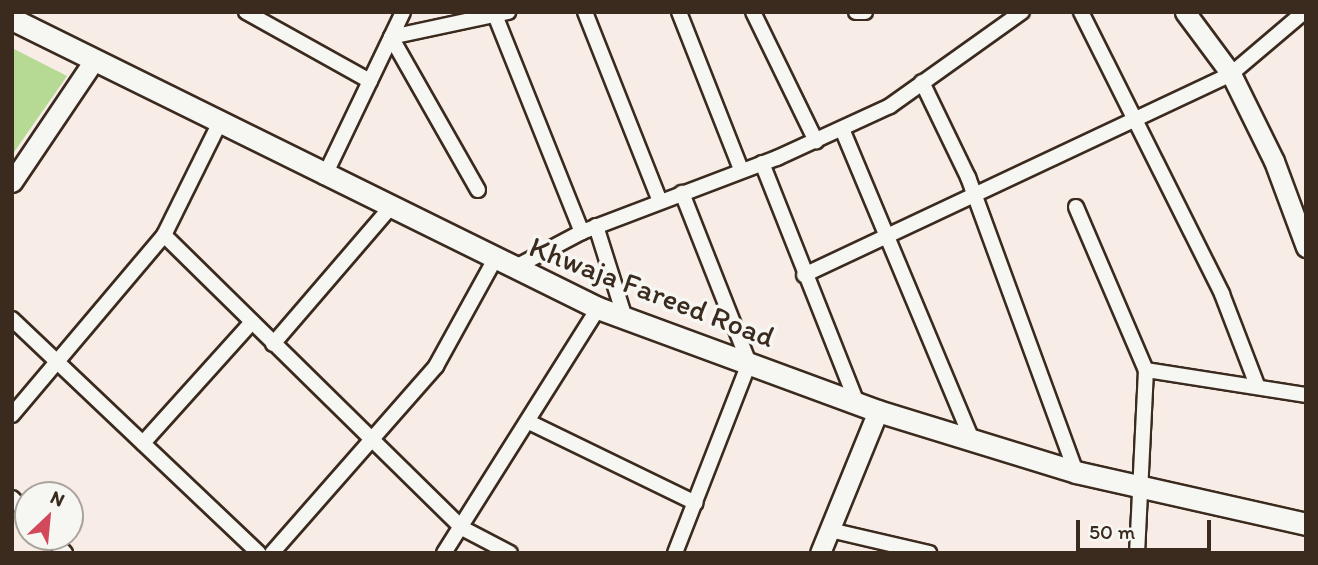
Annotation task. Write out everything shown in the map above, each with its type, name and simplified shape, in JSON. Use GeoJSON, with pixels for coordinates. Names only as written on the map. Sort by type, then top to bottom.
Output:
{"type":"FeatureCollection","features":[{"type":"Feature","properties":{"kind":"main road","name":"Khwaja Fareed Road"},"geometry":{"type":"LineString","coordinates":[[12,19],[502,266],[598,308],[878,411],[1076,472],[1144,492],[1306,524]]}},
{"type":"Feature","properties":{"kind":"street"},"geometry":{"type":"LineString","coordinates":[[324,177],[403,12]]}},
{"type":"Feature","properties":{"kind":"street"},"geometry":{"type":"LineString","coordinates":[[585,12],[660,201]]}},
{"type":"Feature","properties":{"kind":"street"},"geometry":{"type":"LineString","coordinates":[[680,12],[741,169]]}},
{"type":"Feature","properties":{"kind":"street"},"geometry":{"type":"LineString","coordinates":[[753,12],[816,141]]}},
{"type":"Feature","properties":{"kind":"street"},"geometry":{"type":"LineString","coordinates":[[856,12],[865,12]]}},
{"type":"Feature","properties":{"kind":"street"},"geometry":{"type":"LineString","coordinates":[[272,553],[373,443],[436,366],[502,266],[842,129],[922,82],[1022,12]]}},
{"type":"Feature","properties":{"kind":"street"},"geometry":{"type":"LineString","coordinates":[[1081,12],[1137,116],[1257,385]]}},
{"type":"Feature","properties":{"kind":"street"},"geometry":{"type":"LineString","coordinates":[[1185,12],[1231,74],[1304,236]]}},
{"type":"Feature","properties":{"kind":"street"},"geometry":{"type":"LineString","coordinates":[[804,275],[973,190],[1231,74],[1304,12]]}},
{"type":"Feature","properties":{"kind":"street"},"geometry":{"type":"LineString","coordinates":[[248,13],[370,81]]}},
{"type":"Feature","properties":{"kind":"street"},"geometry":{"type":"LineString","coordinates":[[391,37],[502,14],[582,232]]}},
{"type":"Feature","properties":{"kind":"street"},"geometry":{"type":"LineString","coordinates":[[391,37],[478,190]]}},
{"type":"Feature","properties":{"kind":"street"},"geometry":{"type":"LineString","coordinates":[[12,182],[93,62]]}},
{"type":"Feature","properties":{"kind":"street"},"geometry":{"type":"LineString","coordinates":[[922,82],[973,190],[1076,472]]}},
{"type":"Feature","properties":{"kind":"street"},"geometry":{"type":"LineString","coordinates":[[12,415],[164,234],[219,124]]}},
{"type":"Feature","properties":{"kind":"street"},"geometry":{"type":"LineString","coordinates":[[842,129],[971,438]]}},
{"type":"Feature","properties":{"kind":"street"},"geometry":{"type":"LineString","coordinates":[[762,163],[804,275],[858,402]]}},
{"type":"Feature","properties":{"kind":"street"},"geometry":{"type":"LineString","coordinates":[[675,553],[749,363],[682,192]]}},
{"type":"Feature","properties":{"kind":"street"},"geometry":{"type":"LineString","coordinates":[[1076,207],[1146,370],[1144,492],[1137,553]]}},
{"type":"Feature","properties":{"kind":"street"},"geometry":{"type":"LineString","coordinates":[[274,344],[389,209]]}},
{"type":"Feature","properties":{"kind":"street"},"geometry":{"type":"LineString","coordinates":[[596,226],[625,318]]}},
{"type":"Feature","properties":{"kind":"street"},"geometry":{"type":"LineString","coordinates":[[164,234],[462,528],[510,553]]}},
{"type":"Feature","properties":{"kind":"street"},"geometry":{"type":"LineString","coordinates":[[444,553],[531,423],[598,308]]}},
{"type":"Feature","properties":{"kind":"street"},"geometry":{"type":"LineString","coordinates":[[12,319],[258,553]]}},
{"type":"Feature","properties":{"kind":"street"},"geometry":{"type":"LineString","coordinates":[[143,443],[252,323]]}},
{"type":"Feature","properties":{"kind":"street"},"geometry":{"type":"LineString","coordinates":[[1146,370],[1257,385],[1306,396]]}},
{"type":"Feature","properties":{"kind":"street"},"geometry":{"type":"LineString","coordinates":[[820,553],[878,411]]}},
{"type":"Feature","properties":{"kind":"street"},"geometry":{"type":"LineString","coordinates":[[531,423],[696,503]]}},
{"type":"Feature","properties":{"kind":"street"},"geometry":{"type":"LineString","coordinates":[[830,530],[929,553]]}},
{"type":"Feature","properties":{"kind":"green space"},"geometry":{"type":"Polygon","coordinates":[[[12,48],[67,76],[12,155],[12,48]]]}}]}
